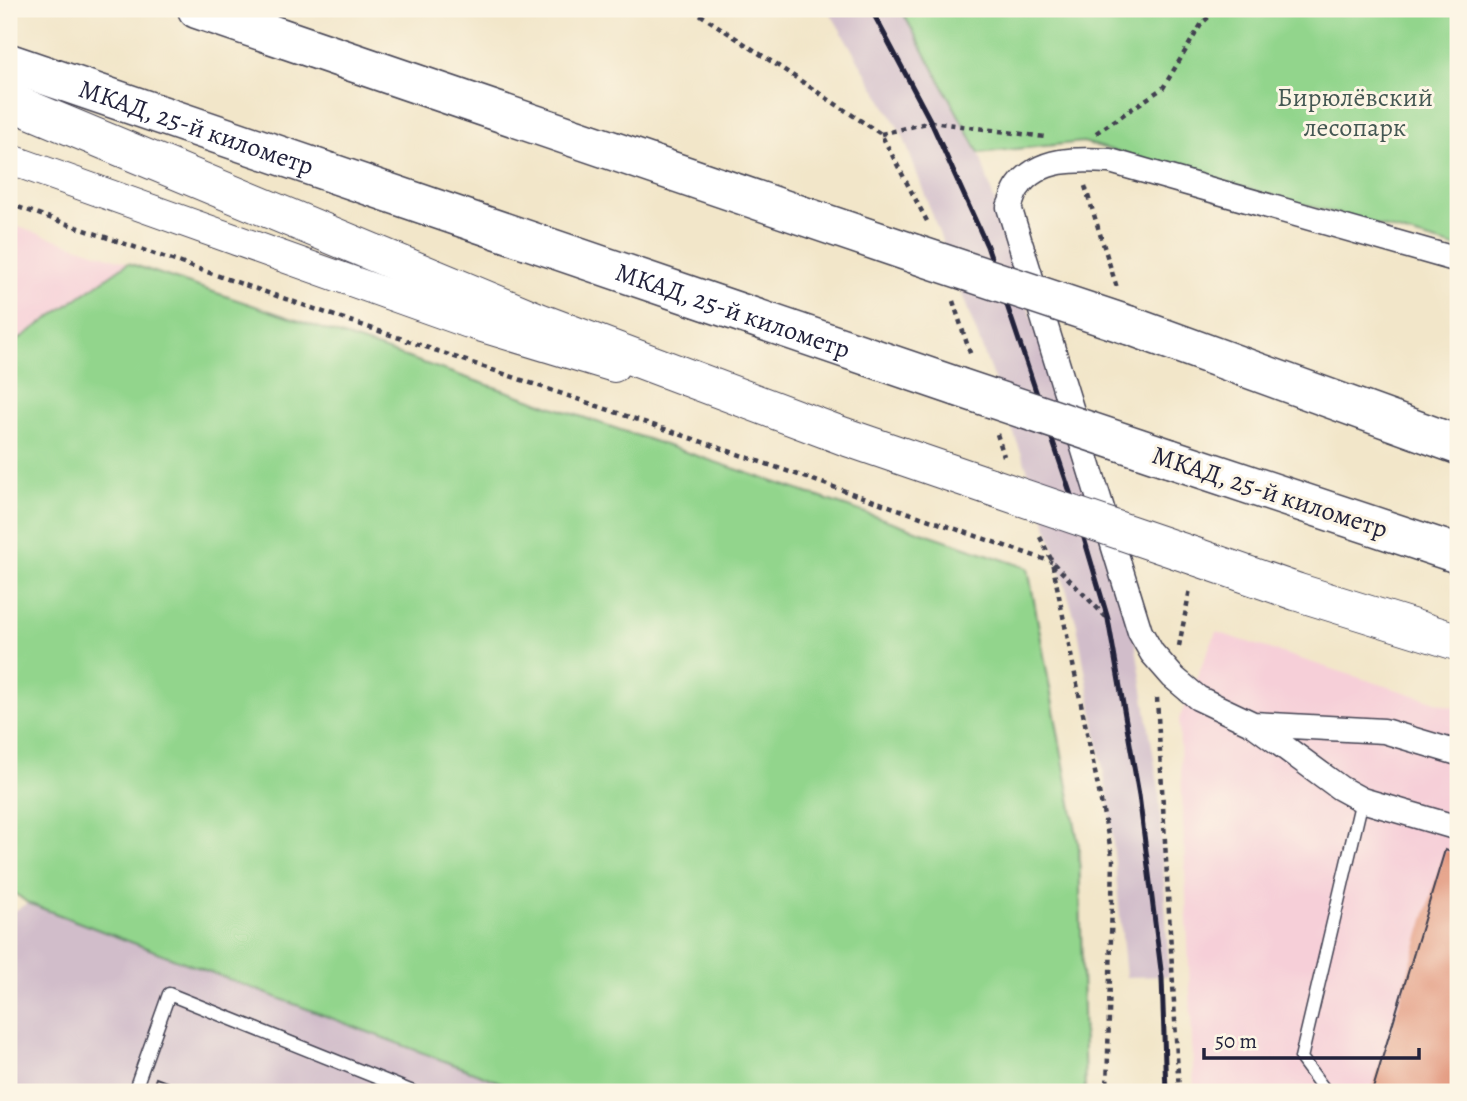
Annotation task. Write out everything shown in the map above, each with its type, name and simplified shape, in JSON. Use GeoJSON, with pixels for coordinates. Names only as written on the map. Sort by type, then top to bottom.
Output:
{"type":"FeatureCollection","features":[{"type":"Feature","properties":{"kind":"highway"},"geometry":{"type":"LineString","coordinates":[[197,9],[922,240],[1128,326],[1458,444]]}},
{"type":"Feature","properties":{"kind":"highway","name":"МКАД, 25-й километр"},"geometry":{"type":"LineString","coordinates":[[9,64],[966,377],[1169,458],[1458,554]]}},
{"type":"Feature","properties":{"kind":"main road"},"geometry":{"type":"LineString","coordinates":[[9,101],[541,323],[843,436],[998,477],[1197,557],[1297,592],[1458,642]]}},
{"type":"Feature","properties":{"kind":"street"},"geometry":{"type":"LineString","coordinates":[[1458,260],[1078,150],[1035,171],[1018,187],[1009,207],[1140,632],[1153,653],[1173,677],[1198,698],[1254,724],[1340,788],[1362,800],[1458,828]]}},
{"type":"Feature","properties":{"kind":"street"},"geometry":{"type":"LineString","coordinates":[[9,159],[469,323],[843,436]]}},
{"type":"Feature","properties":{"kind":"street"},"geometry":{"type":"LineString","coordinates":[[1254,724],[1384,731],[1458,753]]}},
{"type":"Feature","properties":{"kind":"lane"},"geometry":{"type":"LineString","coordinates":[[1325,1092],[1301,1058],[1362,800]]}},
{"type":"Feature","properties":{"kind":"lane"},"geometry":{"type":"LineString","coordinates":[[134,1092],[169,994],[413,1092]]}},
{"type":"Feature","properties":{"kind":"path"},"geometry":{"type":"LineString","coordinates":[[692,9],[881,134],[922,240]]}},
{"type":"Feature","properties":{"kind":"path"},"geometry":{"type":"LineString","coordinates":[[881,134],[931,122],[1078,150],[1163,88],[1202,23],[1217,9]]}},
{"type":"Feature","properties":{"kind":"path"},"geometry":{"type":"LineString","coordinates":[[1090,198],[1128,326]]}},
{"type":"Feature","properties":{"kind":"path"},"geometry":{"type":"LineString","coordinates":[[9,204],[1052,562],[1108,619]]}},
{"type":"Feature","properties":{"kind":"path"},"geometry":{"type":"LineString","coordinates":[[950,290],[966,377]]}},
{"type":"Feature","properties":{"kind":"path"},"geometry":{"type":"LineString","coordinates":[[995,430],[998,477]]}},
{"type":"Feature","properties":{"kind":"path"},"geometry":{"type":"LineString","coordinates":[[1035,527],[1052,562],[1113,860],[1107,1092]]}},
{"type":"Feature","properties":{"kind":"path"},"geometry":{"type":"LineString","coordinates":[[1182,628],[1197,557]]}},
{"type":"Feature","properties":{"kind":"path"},"geometry":{"type":"LineString","coordinates":[[1173,677],[1156,690],[1179,1092]]}},
{"type":"Feature","properties":{"kind":"shaded area"},"geometry":{"type":"Polygon","coordinates":[[[828,9],[901,9],[979,153],[1135,640],[1159,790],[1169,976],[1126,977],[1109,803],[1077,625],[1041,506],[903,136],[828,9]]]}},
{"type":"Feature","properties":{"kind":"shaded area"},"geometry":{"type":"Polygon","coordinates":[[[9,224],[128,263],[9,346],[9,224]]]}},
{"type":"Feature","properties":{"kind":"shaded area"},"geometry":{"type":"Polygon","coordinates":[[[1216,632],[1458,709],[1458,1092],[1194,1092],[1179,719],[1216,632]]]}},
{"type":"Feature","properties":{"kind":"shaded area"},"geometry":{"type":"Polygon","coordinates":[[[28,903],[526,1092],[9,1092],[9,914],[28,903]]]}},
{"type":"Feature","properties":{"kind":"green space","name":"Бирюлёвский лесопарк"},"geometry":{"type":"Polygon","coordinates":[[[901,9],[1458,9],[1458,248],[1083,142],[979,153],[901,9]]]}},
{"type":"Feature","properties":{"kind":"green space"},"geometry":{"type":"Polygon","coordinates":[[[128,263],[1028,568],[1079,847],[1085,1092],[526,1092],[28,903],[9,889],[9,346],[128,263]]]}},
{"type":"Feature","properties":{"kind":"building"},"geometry":{"type":"Polygon","coordinates":[[[1445,850],[1458,854],[1458,1092],[1372,1092],[1445,850]]]}},
{"type":"Feature","properties":{"kind":"building"},"geometry":{"type":"Polygon","coordinates":[[[156,1078],[193,1092],[151,1092],[156,1078]]]}},
{"type":"Feature","properties":{"kind":"railway"},"geometry":{"type":"LineString","coordinates":[[871,9],[931,122],[987,246],[1073,501],[1108,619],[1139,795],[1162,978],[1166,1092]]}}]}
